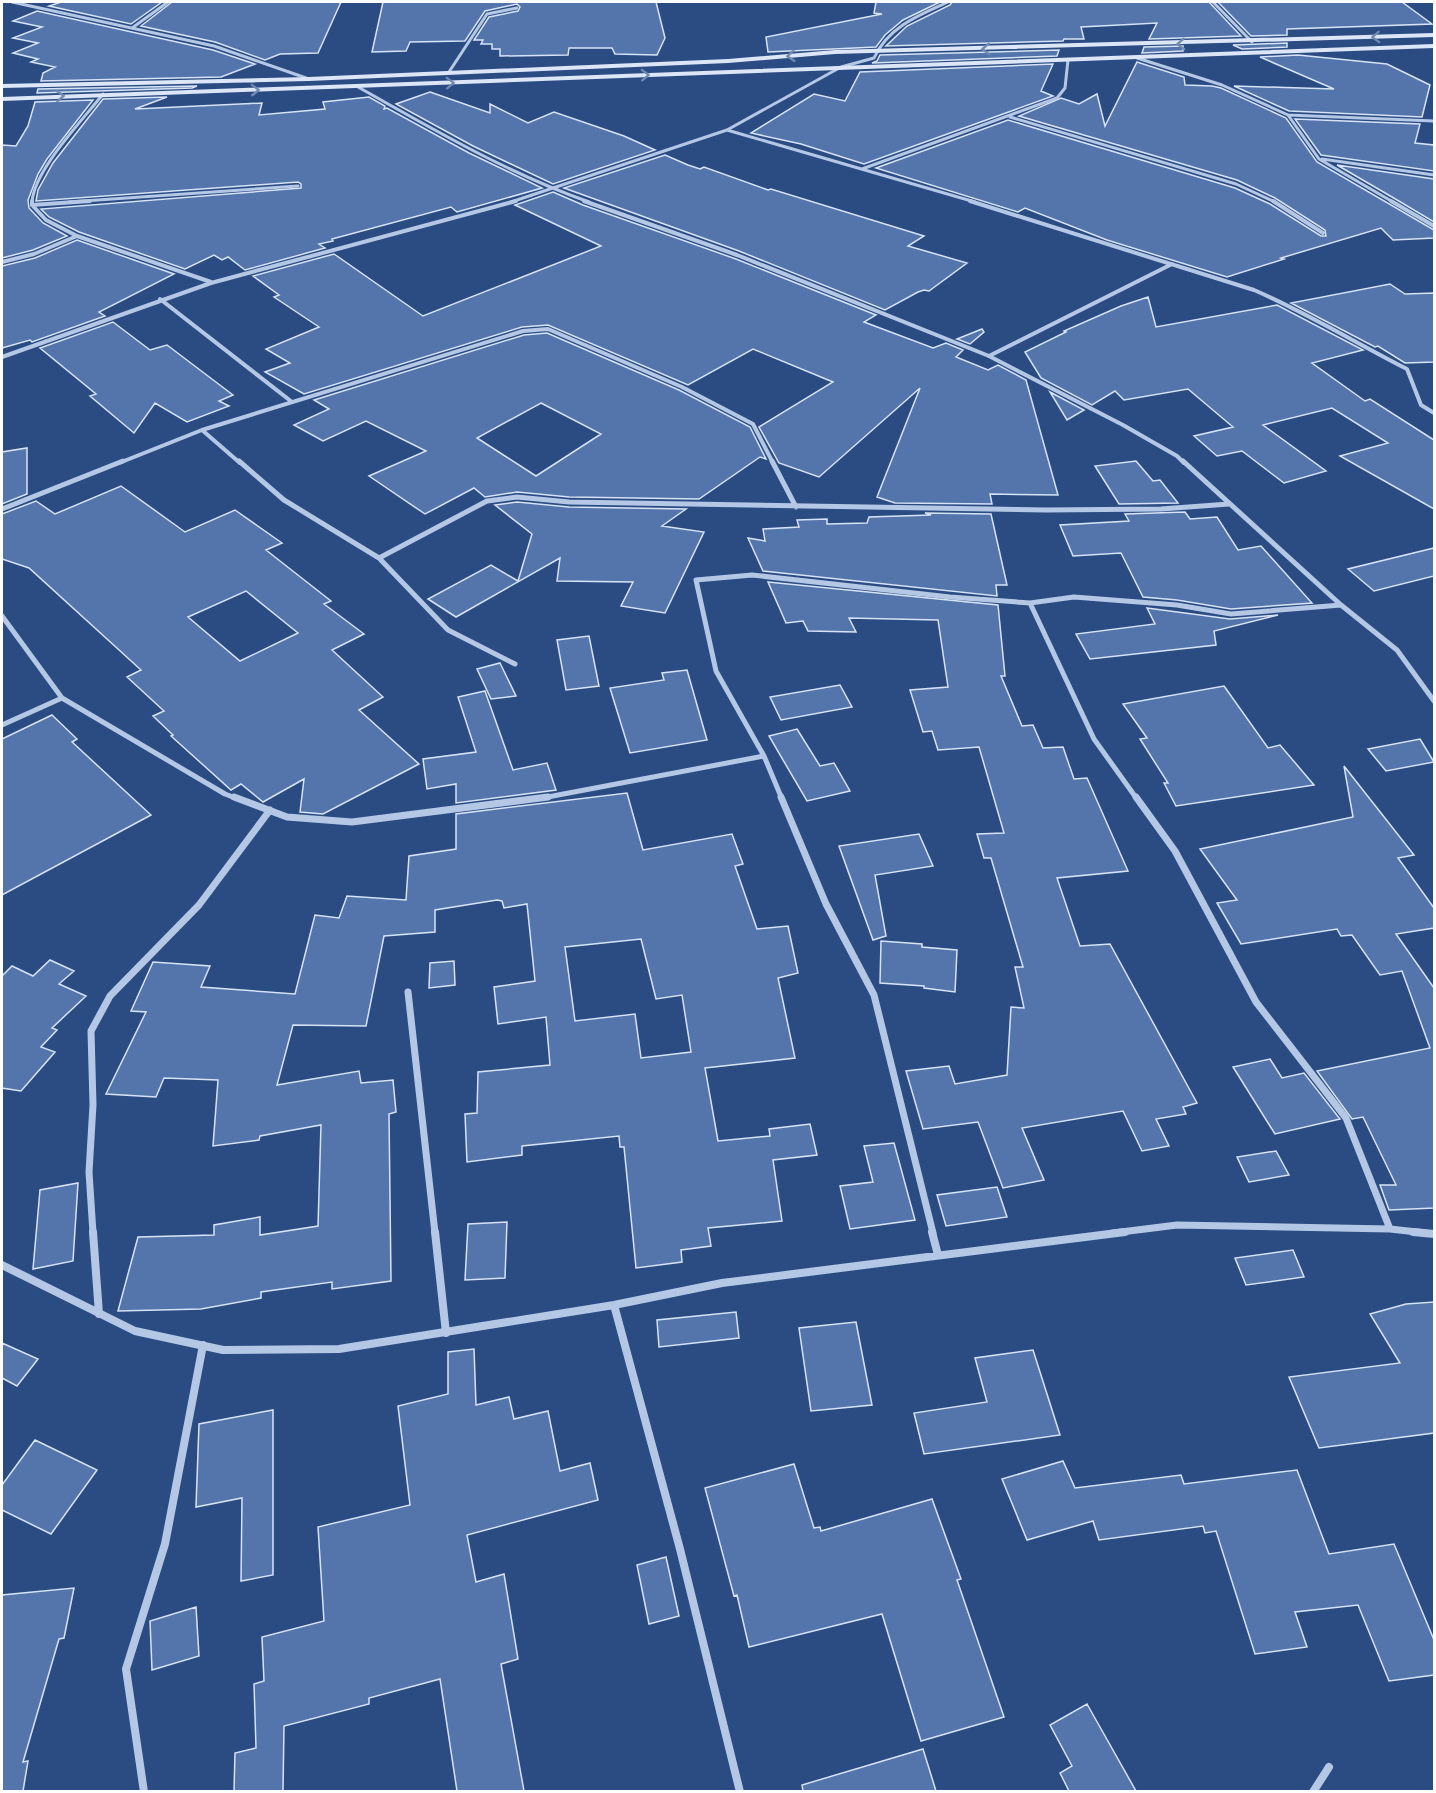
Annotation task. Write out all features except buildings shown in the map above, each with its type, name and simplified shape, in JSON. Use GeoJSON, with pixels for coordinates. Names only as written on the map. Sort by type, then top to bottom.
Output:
{"type":"FeatureCollection","features":[{"type":"Feature","properties":{"kind":"street"},"geometry":{"type":"LineString","coordinates":[[12,2],[214,46],[309,79]]}},
{"type":"Feature","properties":{"kind":"street"},"geometry":{"type":"LineString","coordinates":[[132,28],[168,2]]}},
{"type":"Feature","properties":{"kind":"street"},"geometry":{"type":"LineString","coordinates":[[2,357],[160,299],[211,283],[516,201],[727,130],[841,67],[874,58],[876,51],[893,31],[948,2]]}},
{"type":"Feature","properties":{"kind":"street"},"geometry":{"type":"LineString","coordinates":[[1213,2],[1252,42]]}},
{"type":"Feature","properties":{"kind":"street"},"geometry":{"type":"LineString","coordinates":[[449,72],[487,14],[517,8]]}},
{"type":"Feature","properties":{"kind":"street"},"geometry":{"type":"LineString","coordinates":[[2,86],[309,79],[728,61],[835,52],[1252,42],[1434,35]]}},
{"type":"Feature","properties":{"kind":"street"},"geometry":{"type":"LineString","coordinates":[[2,99],[1434,46]]}},
{"type":"Feature","properties":{"kind":"street"},"geometry":{"type":"LineString","coordinates":[[1137,58],[1222,85],[1288,115],[1434,121]]}},
{"type":"Feature","properties":{"kind":"street"},"geometry":{"type":"LineString","coordinates":[[861,169],[1010,117],[1057,98],[1065,88],[1068,60]]}},
{"type":"Feature","properties":{"kind":"street"},"geometry":{"type":"LineString","coordinates":[[358,87],[486,158],[550,189],[737,255],[989,356],[1123,425],[1177,456],[1341,605],[1397,650],[1434,701]]}},
{"type":"Feature","properties":{"kind":"street"},"geometry":{"type":"LineString","coordinates":[[104,94],[41,174],[33,191],[32,205],[46,220],[77,236],[211,283]]}},
{"type":"Feature","properties":{"kind":"street"},"geometry":{"type":"LineString","coordinates":[[1288,115],[1319,159],[1434,226]]}},
{"type":"Feature","properties":{"kind":"street"},"geometry":{"type":"LineString","coordinates":[[1010,117],[1236,184],[1265,196],[1323,233]]}},
{"type":"Feature","properties":{"kind":"street"},"geometry":{"type":"LineString","coordinates":[[727,130],[1173,264],[1264,294],[1407,369],[1421,405],[1434,413]]}},
{"type":"Feature","properties":{"kind":"street"},"geometry":{"type":"LineString","coordinates":[[1319,159],[1434,175]]}},
{"type":"Feature","properties":{"kind":"street"},"geometry":{"type":"LineString","coordinates":[[32,205],[298,186]]}},
{"type":"Feature","properties":{"kind":"street"},"geometry":{"type":"LineString","coordinates":[[2,262],[34,254],[77,236]]}},
{"type":"Feature","properties":{"kind":"street"},"geometry":{"type":"LineString","coordinates":[[989,356],[1173,264]]}},
{"type":"Feature","properties":{"kind":"street"},"geometry":{"type":"LineString","coordinates":[[160,299],[292,402]]}},
{"type":"Feature","properties":{"kind":"street"},"geometry":{"type":"LineString","coordinates":[[2,509],[202,430],[524,331],[548,329],[682,387],[753,423],[796,507]]}},
{"type":"Feature","properties":{"kind":"street"},"geometry":{"type":"LineString","coordinates":[[202,430],[284,500],[379,558],[448,630],[515,664]]}},
{"type":"Feature","properties":{"kind":"street"},"geometry":{"type":"LineString","coordinates":[[379,558],[487,501],[517,497],[569,502],[796,507],[1161,509],[1229,504]]}},
{"type":"Feature","properties":{"kind":"street"},"geometry":{"type":"LineString","coordinates":[[938,1255],[874,995],[826,904],[764,756],[716,671],[696,580],[752,575],[939,596],[1030,603],[1074,597],[1178,605],[1231,614],[1341,605]]}},
{"type":"Feature","properties":{"kind":"street"},"geometry":{"type":"LineString","coordinates":[[1030,603],[1094,739],[1175,851],[1256,1002],[1346,1118],[1390,1229]]}},
{"type":"Feature","properties":{"kind":"street"},"geometry":{"type":"LineString","coordinates":[[2,616],[62,698],[225,794],[287,817],[352,822],[551,797],[764,756]]}},
{"type":"Feature","properties":{"kind":"street"},"geometry":{"type":"LineString","coordinates":[[2,724],[62,698]]}},
{"type":"Feature","properties":{"kind":"street"},"geometry":{"type":"LineString","coordinates":[[99,1314],[89,1172],[93,1105],[91,1031],[110,996],[199,905],[270,810]]}},
{"type":"Feature","properties":{"kind":"street"},"geometry":{"type":"LineString","coordinates":[[408,992],[446,1333]]}},
{"type":"Feature","properties":{"kind":"street"},"geometry":{"type":"LineString","coordinates":[[2,1265],[135,1331],[223,1350],[339,1348],[614,1305],[722,1282],[1177,1225],[1390,1229],[1434,1234]]}},
{"type":"Feature","properties":{"kind":"street"},"geometry":{"type":"LineString","coordinates":[[614,1305],[680,1549],[740,1791]]}},
{"type":"Feature","properties":{"kind":"street"},"geometry":{"type":"LineString","coordinates":[[144,1791],[126,1669],[165,1544],[203,1345]]}},
{"type":"Feature","properties":{"kind":"street"},"geometry":{"type":"LineString","coordinates":[[1313,1791],[1329,1767]]}}]}
